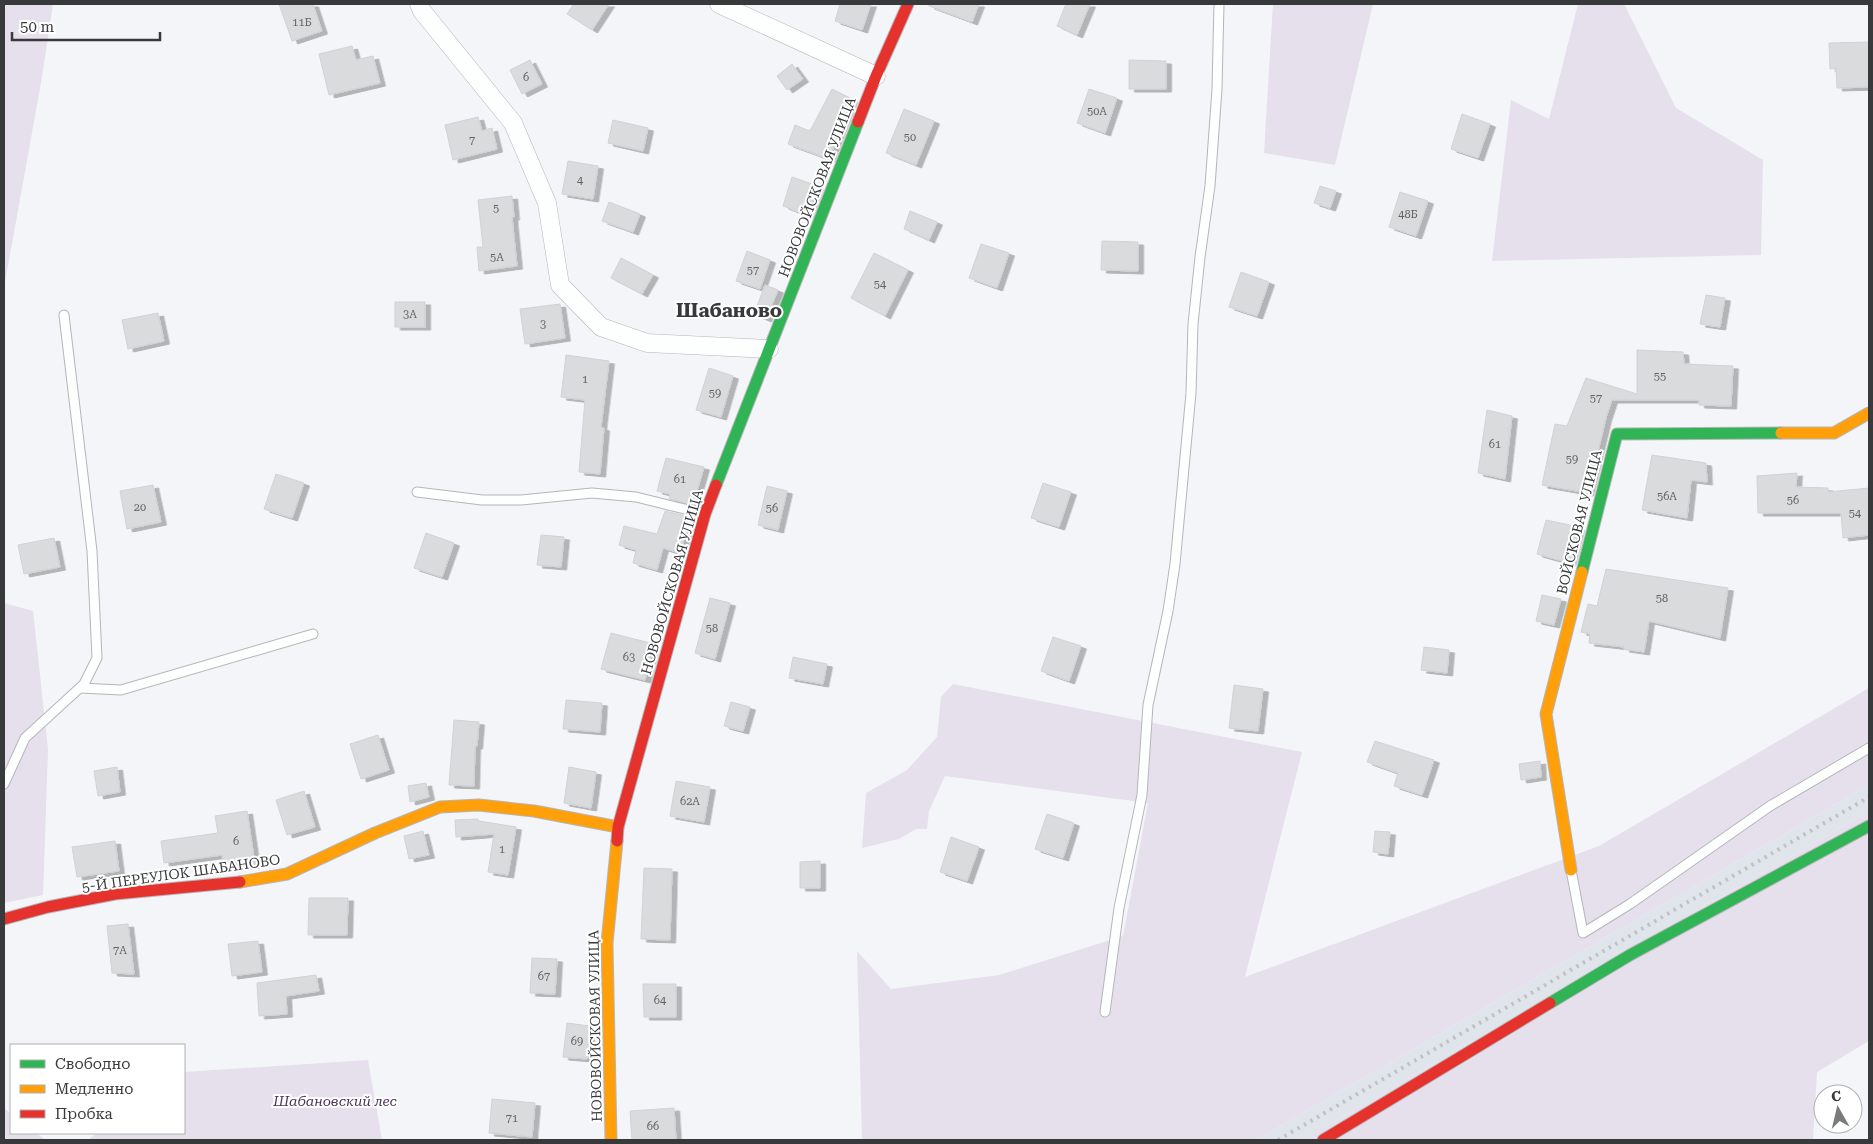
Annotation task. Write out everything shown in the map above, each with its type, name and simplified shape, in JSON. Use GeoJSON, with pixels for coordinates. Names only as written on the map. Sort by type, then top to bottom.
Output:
{"type":"FeatureCollection","features":[{"type":"Feature","properties":{"kind":"street"},"geometry":{"type":"LineString","coordinates":[[419,4],[422,11],[513,123],[547,202],[560,285],[601,327],[647,343],[770,349]]}},
{"type":"Feature","properties":{"kind":"street"},"geometry":{"type":"LineString","coordinates":[[719,4],[876,76]]}},
{"type":"Feature","properties":{"kind":"street","name":"НОВОВОЙСКОВАЯ УЛИЦА"},"geometry":{"type":"LineString","coordinates":[[611,1140],[606,943],[618,827],[705,514],[876,76],[908,4]]}},
{"type":"Feature","properties":{"kind":"street","name":"ВОЙСКОВАЯ УЛИЦА"},"geometry":{"type":"LineString","coordinates":[[1571,870],[1546,714],[1617,434],[1834,433],[1869,413]]}},
{"type":"Feature","properties":{"kind":"street","name":"5-Й ПЕРЕУЛОК ШАБАНОВО"},"geometry":{"type":"LineString","coordinates":[[4,920],[48,907],[115,894],[238,882],[287,874],[374,833],[440,807],[479,805],[534,811],[618,827]]}},
{"type":"Feature","properties":{"kind":"street"},"geometry":{"type":"LineString","coordinates":[[1323,1140],[1630,955],[1869,826]]}},
{"type":"Feature","properties":{"kind":"lane"},"geometry":{"type":"LineString","coordinates":[[1105,1012],[1119,908],[1142,796],[1148,705],[1168,612],[1175,564],[1191,393],[1193,324],[1210,186],[1217,88],[1218,4]]}},
{"type":"Feature","properties":{"kind":"lane"},"geometry":{"type":"LineString","coordinates":[[4,784],[25,738],[84,684],[97,658],[93,561],[64,315]]}},
{"type":"Feature","properties":{"kind":"lane"},"geometry":{"type":"LineString","coordinates":[[416,492],[482,500],[521,500],[592,494],[636,497],[705,514]]}},
{"type":"Feature","properties":{"kind":"lane"},"geometry":{"type":"LineString","coordinates":[[80,688],[121,690],[313,634]]}},
{"type":"Feature","properties":{"kind":"lane"},"geometry":{"type":"LineString","coordinates":[[1571,870],[1583,933],[1630,904],[1770,806],[1869,748]]}},
{"type":"Feature","properties":{"kind":"shaded area"},"geometry":{"type":"Polygon","coordinates":[[[1869,785],[1869,811],[1303,1140],[1256,1140],[1869,785]]]}},
{"type":"Feature","properties":{"kind":"green space"},"geometry":{"type":"Polygon","coordinates":[[[4,4],[53,4],[42,77],[4,288],[4,4]]]}},
{"type":"Feature","properties":{"kind":"green space"},"geometry":{"type":"Polygon","coordinates":[[[1273,4],[1373,4],[1335,165],[1264,153],[1273,4]]]}},
{"type":"Feature","properties":{"kind":"green space"},"geometry":{"type":"Polygon","coordinates":[[[1578,4],[1624,4],[1676,108],[1763,160],[1761,255],[1492,261],[1511,100],[1549,119],[1578,4]]]}},
{"type":"Feature","properties":{"kind":"green space"},"geometry":{"type":"Polygon","coordinates":[[[4,603],[33,611],[48,749],[43,895],[4,903],[4,603]]]}},
{"type":"Feature","properties":{"kind":"green space"},"geometry":{"type":"Polygon","coordinates":[[[953,684],[1302,752],[1245,977],[1599,846],[1869,688],[1869,785],[1256,1140],[862,1140],[857,951],[891,989],[999,975],[1123,936],[1148,803],[945,776],[929,811],[927,829],[916,829],[899,839],[862,848],[866,793],[907,770],[937,737],[941,697],[953,684]]]}},
{"type":"Feature","properties":{"kind":"green space"},"geometry":{"type":"Polygon","coordinates":[[[1869,811],[1869,1041],[1817,1072],[1816,1084],[1813,1084],[1813,1140],[1303,1140],[1869,811]]]}},
{"type":"Feature","properties":{"kind":"green space","name":"Шабановский лес"},"geometry":{"type":"Polygon","coordinates":[[[368,1060],[382,1140],[88,1140],[96,1134],[185,1134],[185,1072],[368,1060]]]}},
{"type":"Feature","properties":{"kind":"green space"},"geometry":{"type":"Polygon","coordinates":[[[4,1108],[10,1113],[10,1134],[37,1134],[46,1140],[4,1140],[4,1108]]]}},
{"type":"Feature","properties":{"kind":"building"},"geometry":{"type":"Polygon","coordinates":[[[279,4],[313,4],[322,31],[292,41],[279,4]]]}},
{"type":"Feature","properties":{"kind":"building"},"geometry":{"type":"Polygon","coordinates":[[[574,4],[609,4],[592,30],[567,14],[574,4]]]}},
{"type":"Feature","properties":{"kind":"building"},"geometry":{"type":"Polygon","coordinates":[[[840,4],[871,4],[862,30],[835,21],[840,4]]]}},
{"type":"Feature","properties":{"kind":"building"},"geometry":{"type":"Polygon","coordinates":[[[929,4],[979,4],[972,22],[929,6],[929,4]]]}},
{"type":"Feature","properties":{"kind":"building"},"geometry":{"type":"Polygon","coordinates":[[[1066,4],[1090,4],[1077,35],[1057,26],[1066,4]]]}},
{"type":"Feature","properties":{"kind":"building"},"geometry":{"type":"Polygon","coordinates":[[[1869,42],[1869,87],[1837,88],[1836,68],[1830,69],[1829,43],[1869,42]]]}},
{"type":"Feature","properties":{"kind":"building"},"geometry":{"type":"Polygon","coordinates":[[[352,46],[356,60],[373,56],[380,83],[329,95],[319,54],[352,46]]]}},
{"type":"Feature","properties":{"kind":"building"},"geometry":{"type":"Polygon","coordinates":[[[530,60],[542,84],[522,94],[510,70],[530,60]]]}},
{"type":"Feature","properties":{"kind":"building"},"geometry":{"type":"Polygon","coordinates":[[[1129,60],[1166,61],[1166,89],[1129,89],[1129,60]]]}},
{"type":"Feature","properties":{"kind":"building"},"geometry":{"type":"Polygon","coordinates":[[[792,64],[803,79],[787,90],[777,76],[792,64]]]}},
{"type":"Feature","properties":{"kind":"building"},"geometry":{"type":"Polygon","coordinates":[[[832,89],[852,99],[829,159],[788,144],[795,125],[810,131],[832,89]]]}},
{"type":"Feature","properties":{"kind":"building"},"geometry":{"type":"Polygon","coordinates":[[[1089,89],[1117,98],[1105,133],[1077,123],[1089,89]]]}},
{"type":"Feature","properties":{"kind":"building"},"geometry":{"type":"Polygon","coordinates":[[[904,109],[934,121],[916,165],[886,153],[904,109]]]}},
{"type":"Feature","properties":{"kind":"building"},"geometry":{"type":"Polygon","coordinates":[[[1462,114],[1490,124],[1478,158],[1451,149],[1462,114]]]}},
{"type":"Feature","properties":{"kind":"building"},"geometry":{"type":"Polygon","coordinates":[[[478,117],[482,131],[492,128],[497,149],[453,160],[445,125],[478,117]]]}},
{"type":"Feature","properties":{"kind":"building"},"geometry":{"type":"Polygon","coordinates":[[[613,120],[648,128],[643,151],[608,143],[613,120]]]}},
{"type":"Feature","properties":{"kind":"building"},"geometry":{"type":"Polygon","coordinates":[[[568,161],[598,166],[593,199],[562,194],[568,161]]]}},
{"type":"Feature","properties":{"kind":"building"},"geometry":{"type":"Polygon","coordinates":[[[792,177],[818,186],[807,215],[783,206],[792,177]]]}},
{"type":"Feature","properties":{"kind":"building"},"geometry":{"type":"Polygon","coordinates":[[[1320,186],[1336,191],[1330,208],[1314,203],[1320,186]]]}},
{"type":"Feature","properties":{"kind":"building"},"geometry":{"type":"Polygon","coordinates":[[[1400,192],[1428,201],[1416,236],[1389,227],[1400,192]]]}},
{"type":"Feature","properties":{"kind":"building"},"geometry":{"type":"Polygon","coordinates":[[[512,196],[517,266],[479,271],[477,247],[483,247],[478,200],[512,196]]]}},
{"type":"Feature","properties":{"kind":"building"},"geometry":{"type":"Polygon","coordinates":[[[609,202],[640,214],[633,232],[602,221],[609,202]]]}},
{"type":"Feature","properties":{"kind":"building"},"geometry":{"type":"Polygon","coordinates":[[[910,211],[937,222],[929,240],[904,229],[910,211]]]}},
{"type":"Feature","properties":{"kind":"building"},"geometry":{"type":"Polygon","coordinates":[[[1102,241],[1138,242],[1138,271],[1101,270],[1102,241]]]}},
{"type":"Feature","properties":{"kind":"building"},"geometry":{"type":"Polygon","coordinates":[[[981,244],[1009,253],[997,288],[969,278],[981,244]]]}},
{"type":"Feature","properties":{"kind":"building"},"geometry":{"type":"Polygon","coordinates":[[[747,251],[770,260],[760,289],[736,281],[747,251]]]}},
{"type":"Feature","properties":{"kind":"building"},"geometry":{"type":"Polygon","coordinates":[[[874,253],[908,270],[885,316],[851,298],[874,253]]]}},
{"type":"Feature","properties":{"kind":"building"},"geometry":{"type":"Polygon","coordinates":[[[621,258],[653,275],[642,294],[611,278],[621,258]]]}},
{"type":"Feature","properties":{"kind":"building"},"geometry":{"type":"Polygon","coordinates":[[[1241,272],[1269,282],[1257,316],[1229,307],[1241,272]]]}},
{"type":"Feature","properties":{"kind":"building"},"geometry":{"type":"Polygon","coordinates":[[[765,285],[778,290],[766,319],[754,314],[765,285]]]}},
{"type":"Feature","properties":{"kind":"building"},"geometry":{"type":"Polygon","coordinates":[[[1706,295],[1725,298],[1720,327],[1700,324],[1706,295]]]}},
{"type":"Feature","properties":{"kind":"building"},"geometry":{"type":"Polygon","coordinates":[[[395,302],[425,302],[425,327],[395,327],[395,302]]]}},
{"type":"Feature","properties":{"kind":"building"},"geometry":{"type":"Polygon","coordinates":[[[560,304],[565,338],[525,344],[520,309],[560,304]]]}},
{"type":"Feature","properties":{"kind":"building"},"geometry":{"type":"Polygon","coordinates":[[[158,313],[164,341],[128,349],[122,320],[158,313]]]}},
{"type":"Feature","properties":{"kind":"building"},"geometry":{"type":"Polygon","coordinates":[[[1637,350],[1683,352],[1684,364],[1733,366],[1731,406],[1699,405],[1699,400],[1612,400],[1588,493],[1542,485],[1555,424],[1567,426],[1586,378],[1637,394],[1637,350]]]}},
{"type":"Feature","properties":{"kind":"building"},"geometry":{"type":"Polygon","coordinates":[[[566,355],[609,361],[601,427],[604,428],[600,474],[579,472],[585,400],[561,397],[566,355]]]}},
{"type":"Feature","properties":{"kind":"building"},"geometry":{"type":"Polygon","coordinates":[[[709,368],[733,376],[721,417],[696,410],[709,368]]]}},
{"type":"Feature","properties":{"kind":"building"},"geometry":{"type":"Polygon","coordinates":[[[1487,410],[1512,416],[1505,479],[1478,473],[1487,410]]]}},
{"type":"Feature","properties":{"kind":"building"},"geometry":{"type":"Polygon","coordinates":[[[1652,455],[1706,463],[1707,482],[1691,480],[1687,518],[1642,510],[1652,455]]]}},
{"type":"Feature","properties":{"kind":"building"},"geometry":{"type":"Polygon","coordinates":[[[666,458],[704,467],[693,505],[669,499],[670,494],[657,491],[666,458]]]}},
{"type":"Feature","properties":{"kind":"building"},"geometry":{"type":"Polygon","coordinates":[[[1797,473],[1796,487],[1828,488],[1828,492],[1869,488],[1869,535],[1843,538],[1841,513],[1758,513],[1757,476],[1797,473]]]}},
{"type":"Feature","properties":{"kind":"building"},"geometry":{"type":"Polygon","coordinates":[[[276,474],[304,483],[292,518],[264,509],[276,474]]]}},
{"type":"Feature","properties":{"kind":"building"},"geometry":{"type":"Polygon","coordinates":[[[1043,483],[1071,492],[1059,527],[1031,518],[1043,483]]]}},
{"type":"Feature","properties":{"kind":"building"},"geometry":{"type":"Polygon","coordinates":[[[153,485],[161,522],[127,529],[120,491],[153,485]]]}},
{"type":"Feature","properties":{"kind":"building"},"geometry":{"type":"Polygon","coordinates":[[[767,486],[787,491],[778,530],[758,525],[767,486]]]}},
{"type":"Feature","properties":{"kind":"building"},"geometry":{"type":"Polygon","coordinates":[[[665,511],[690,517],[680,553],[663,548],[657,570],[633,563],[636,550],[619,545],[624,526],[657,534],[665,511]]]}},
{"type":"Feature","properties":{"kind":"building"},"geometry":{"type":"Polygon","coordinates":[[[1546,520],[1579,527],[1570,563],[1537,554],[1546,520]]]}},
{"type":"Feature","properties":{"kind":"building"},"geometry":{"type":"Polygon","coordinates":[[[426,533],[454,543],[442,577],[414,568],[426,533]]]}},
{"type":"Feature","properties":{"kind":"building"},"geometry":{"type":"Polygon","coordinates":[[[541,535],[564,537],[561,567],[537,565],[541,535]]]}},
{"type":"Feature","properties":{"kind":"building"},"geometry":{"type":"Polygon","coordinates":[[[54,538],[60,567],[24,574],[18,545],[54,538]]]}},
{"type":"Feature","properties":{"kind":"building"},"geometry":{"type":"Polygon","coordinates":[[[1606,569],[1728,588],[1720,638],[1649,621],[1644,652],[1624,649],[1624,647],[1589,643],[1590,634],[1581,632],[1588,604],[1597,606],[1606,569]]]}},
{"type":"Feature","properties":{"kind":"building"},"geometry":{"type":"Polygon","coordinates":[[[1542,595],[1561,599],[1554,625],[1536,621],[1542,595]]]}},
{"type":"Feature","properties":{"kind":"building"},"geometry":{"type":"Polygon","coordinates":[[[710,598],[730,603],[715,659],[695,653],[710,598]]]}},
{"type":"Feature","properties":{"kind":"building"},"geometry":{"type":"Polygon","coordinates":[[[611,633],[654,644],[645,680],[601,669],[611,633]]]}},
{"type":"Feature","properties":{"kind":"building"},"geometry":{"type":"Polygon","coordinates":[[[1053,637],[1081,646],[1069,681],[1041,671],[1053,637]]]}},
{"type":"Feature","properties":{"kind":"building"},"geometry":{"type":"Polygon","coordinates":[[[1424,647],[1449,650],[1447,673],[1421,670],[1424,647]]]}},
{"type":"Feature","properties":{"kind":"building"},"geometry":{"type":"Polygon","coordinates":[[[793,657],[827,664],[823,684],[789,678],[793,657]]]}},
{"type":"Feature","properties":{"kind":"building"},"geometry":{"type":"Polygon","coordinates":[[[1234,685],[1263,689],[1258,731],[1229,728],[1234,685]]]}},
{"type":"Feature","properties":{"kind":"building"},"geometry":{"type":"Polygon","coordinates":[[[566,700],[602,703],[600,732],[563,729],[566,700]]]}},
{"type":"Feature","properties":{"kind":"building"},"geometry":{"type":"Polygon","coordinates":[[[731,702],[750,707],[743,731],[724,726],[731,702]]]}},
{"type":"Feature","properties":{"kind":"building"},"geometry":{"type":"Polygon","coordinates":[[[454,720],[479,722],[477,746],[475,746],[474,786],[449,785],[454,720]]]}},
{"type":"Feature","properties":{"kind":"building"},"geometry":{"type":"Polygon","coordinates":[[[378,735],[389,770],[361,779],[350,744],[378,735]]]}},
{"type":"Feature","properties":{"kind":"building"},"geometry":{"type":"Polygon","coordinates":[[[1375,741],[1434,760],[1422,795],[1394,786],[1398,773],[1367,762],[1375,741]]]}},
{"type":"Feature","properties":{"kind":"building"},"geometry":{"type":"Polygon","coordinates":[[[1540,761],[1541,777],[1521,780],[1519,764],[1540,761]]]}},
{"type":"Feature","properties":{"kind":"building"},"geometry":{"type":"Polygon","coordinates":[[[117,767],[120,792],[98,796],[94,771],[117,767]]]}},
{"type":"Feature","properties":{"kind":"building"},"geometry":{"type":"Polygon","coordinates":[[[569,767],[596,772],[591,808],[564,803],[569,767]]]}},
{"type":"Feature","properties":{"kind":"building"},"geometry":{"type":"Polygon","coordinates":[[[676,781],[710,787],[704,822],[670,816],[676,781]]]}},
{"type":"Feature","properties":{"kind":"building"},"geometry":{"type":"Polygon","coordinates":[[[426,783],[429,797],[410,802],[408,786],[426,783]]]}},
{"type":"Feature","properties":{"kind":"building"},"geometry":{"type":"Polygon","coordinates":[[[304,791],[315,827],[287,835],[276,800],[304,791]]]}},
{"type":"Feature","properties":{"kind":"building"},"geometry":{"type":"Polygon","coordinates":[[[247,811],[255,865],[225,869],[222,855],[164,863],[161,841],[218,833],[215,816],[247,811]]]}},
{"type":"Feature","properties":{"kind":"building"},"geometry":{"type":"Polygon","coordinates":[[[1047,814],[1074,823],[1063,858],[1035,849],[1047,814]]]}},
{"type":"Feature","properties":{"kind":"building"},"geometry":{"type":"Polygon","coordinates":[[[478,819],[479,821],[516,827],[508,875],[488,872],[494,834],[456,837],[455,820],[478,819]]]}},
{"type":"Feature","properties":{"kind":"building"},"geometry":{"type":"Polygon","coordinates":[[[423,831],[429,855],[409,859],[404,836],[423,831]]]}},
{"type":"Feature","properties":{"kind":"building"},"geometry":{"type":"Polygon","coordinates":[[[1375,831],[1390,832],[1388,854],[1373,852],[1375,831]]]}},
{"type":"Feature","properties":{"kind":"building"},"geometry":{"type":"Polygon","coordinates":[[[951,837],[979,847],[967,881],[940,872],[951,837]]]}},
{"type":"Feature","properties":{"kind":"building"},"geometry":{"type":"Polygon","coordinates":[[[115,841],[119,871],[77,877],[72,847],[115,841]]]}},
{"type":"Feature","properties":{"kind":"building"},"geometry":{"type":"Polygon","coordinates":[[[820,861],[820,888],[800,888],[800,862],[820,861]]]}},
{"type":"Feature","properties":{"kind":"building"},"geometry":{"type":"Polygon","coordinates":[[[644,868],[672,869],[670,940],[641,939],[644,868]]]}},
{"type":"Feature","properties":{"kind":"building"},"geometry":{"type":"Polygon","coordinates":[[[309,898],[348,898],[347,935],[308,935],[309,898]]]}},
{"type":"Feature","properties":{"kind":"building"},"geometry":{"type":"Polygon","coordinates":[[[128,924],[134,974],[112,973],[107,926],[128,924]]]}},
{"type":"Feature","properties":{"kind":"building"},"geometry":{"type":"Polygon","coordinates":[[[258,941],[262,972],[232,976],[228,944],[258,941]]]}},
{"type":"Feature","properties":{"kind":"building"},"geometry":{"type":"Polygon","coordinates":[[[532,958],[557,959],[555,994],[530,993],[532,958]]]}},
{"type":"Feature","properties":{"kind":"building"},"geometry":{"type":"Polygon","coordinates":[[[316,975],[319,991],[286,996],[287,1014],[259,1016],[257,983],[316,975]]]}},
{"type":"Feature","properties":{"kind":"building"},"geometry":{"type":"Polygon","coordinates":[[[643,984],[676,984],[676,1017],[644,1017],[643,984]]]}},
{"type":"Feature","properties":{"kind":"building"},"geometry":{"type":"Polygon","coordinates":[[[567,1023],[590,1026],[587,1059],[563,1057],[567,1023]]]}},
{"type":"Feature","properties":{"kind":"building"},"geometry":{"type":"Polygon","coordinates":[[[492,1099],[535,1103],[532,1137],[489,1133],[492,1099]]]}},
{"type":"Feature","properties":{"kind":"building"},"geometry":{"type":"Polygon","coordinates":[[[674,1108],[676,1140],[632,1140],[630,1111],[674,1108]]]}},
{"type":"Feature","properties":{"kind":"railway"},"geometry":{"type":"LineString","coordinates":[[1278,1140],[1869,797]]}},
{"type":"Feature","properties":{"kind":"traffic: fast"},"geometry":{"type":"LineString","coordinates":[[716,485],[858,122]]}},
{"type":"Feature","properties":{"kind":"traffic: fast"},"geometry":{"type":"LineString","coordinates":[[1582,572],[1617,434],[1781,433]]}},
{"type":"Feature","properties":{"kind":"traffic: fast"},"geometry":{"type":"LineString","coordinates":[[1550,1003],[1630,955],[1869,826]]}},
{"type":"Feature","properties":{"kind":"traffic: slow"},"geometry":{"type":"LineString","coordinates":[[1781,433],[1834,433],[1869,413]]}},
{"type":"Feature","properties":{"kind":"traffic: slow"},"geometry":{"type":"LineString","coordinates":[[1571,870],[1546,714],[1582,572]]}},
{"type":"Feature","properties":{"kind":"traffic: slow"},"geometry":{"type":"LineString","coordinates":[[240,882],[287,874],[375,833],[440,807],[479,805],[534,811],[618,827]]}},
{"type":"Feature","properties":{"kind":"traffic: slow"},"geometry":{"type":"LineString","coordinates":[[611,1140],[607,943],[617,841]]}},
{"type":"Feature","properties":{"kind":"traffic: jam"},"geometry":{"type":"LineString","coordinates":[[858,122],[908,4]]}},
{"type":"Feature","properties":{"kind":"traffic: jam"},"geometry":{"type":"LineString","coordinates":[[617,841],[618,827],[705,514],[716,485]]}},
{"type":"Feature","properties":{"kind":"traffic: jam"},"geometry":{"type":"LineString","coordinates":[[4,919],[48,907],[115,894],[240,882]]}},
{"type":"Feature","properties":{"kind":"traffic: jam"},"geometry":{"type":"LineString","coordinates":[[1323,1140],[1550,1003]]}},
{"type":"Feature","properties":{"kind":"district","name":"Шабаново"},"geometry":{"type":"Point","coordinates":[729,310]}}]}
